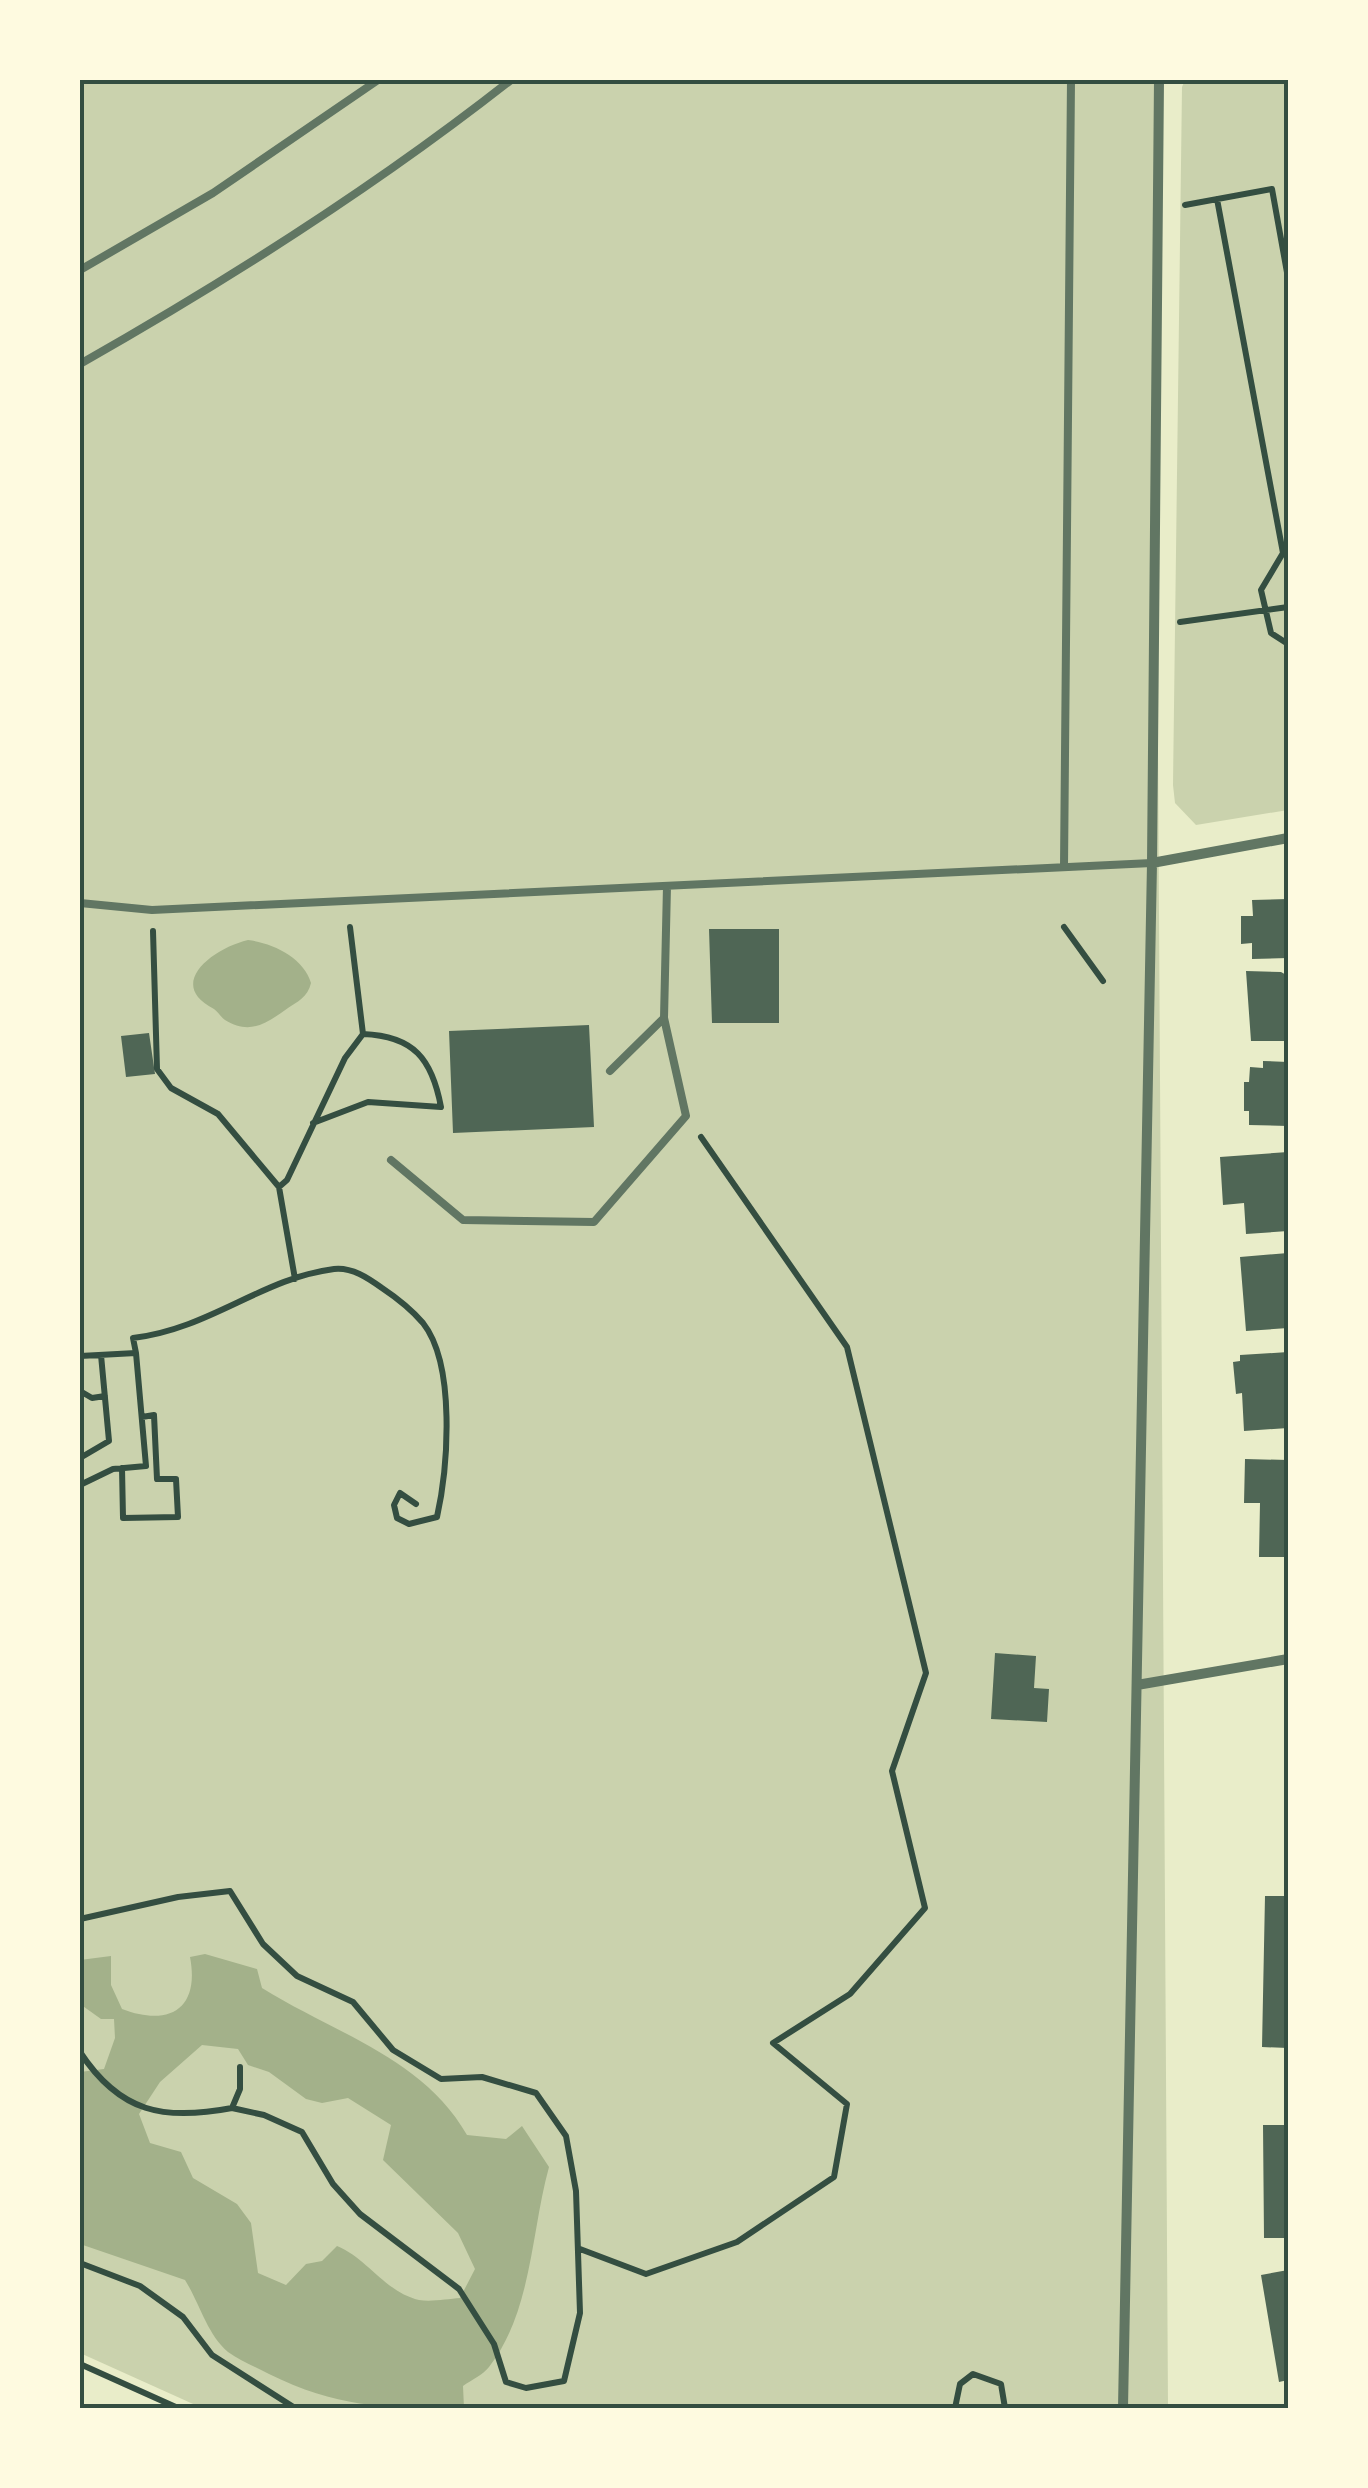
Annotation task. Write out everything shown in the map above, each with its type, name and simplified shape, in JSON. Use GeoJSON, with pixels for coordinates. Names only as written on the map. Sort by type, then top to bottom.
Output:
{"type":"FeatureCollection","features":[{"type":"Feature","properties":{"kind":"street"},"geometry":{"type":"LineString","coordinates":[[1123,2408],[1152,863],[1158,80]]}},
{"type":"Feature","properties":{"kind":"street"},"geometry":{"type":"LineString","coordinates":[[1152,863],[1288,838]]}},
{"type":"Feature","properties":{"kind":"street"},"geometry":{"type":"LineString","coordinates":[[1137,1685],[1288,1659]]}},
{"type":"Feature","properties":{"kind":"lane"},"geometry":{"type":"LineString","coordinates":[[80,270],[213,194],[378,80]]}},
{"type":"Feature","properties":{"kind":"lane"},"geometry":{"type":"LineString","coordinates":[[80,364],[194,299],[343,205],[511,80]]}},
{"type":"Feature","properties":{"kind":"lane"},"geometry":{"type":"LineString","coordinates":[[1064,867],[1071,80]]}},
{"type":"Feature","properties":{"kind":"lane"},"geometry":{"type":"LineString","coordinates":[[80,903],[152,910],[1152,863]]}},
{"type":"Feature","properties":{"kind":"lane"},"geometry":{"type":"LineString","coordinates":[[391,1160],[462,1220],[594,1222],[686,1116],[664,1018],[667,886]]}},
{"type":"Feature","properties":{"kind":"lane"},"geometry":{"type":"LineString","coordinates":[[610,1071],[664,1018]]}},
{"type":"Feature","properties":{"kind":"path"},"geometry":{"type":"LineString","coordinates":[[1288,278],[1272,189],[1218,199],[1285,552],[1261,590],[1271,633],[1288,644]]}},
{"type":"Feature","properties":{"kind":"path"},"geometry":{"type":"LineString","coordinates":[[1154,626],[1288,607]]}},
{"type":"Feature","properties":{"kind":"path"},"geometry":{"type":"LineString","coordinates":[[279,1186],[287,1180],[345,1058],[363,1034],[347,901]]}},
{"type":"Feature","properties":{"kind":"path"},"geometry":{"type":"LineString","coordinates":[[152,910],[157,1070],[171,1088],[218,1114],[279,1186],[295,1279]]}},
{"type":"Feature","properties":{"kind":"path"},"geometry":{"type":"LineString","coordinates":[[1064,927],[1104,981]]}},
{"type":"Feature","properties":{"kind":"path"},"geometry":{"type":"LineString","coordinates":[[312,1124],[368,1102],[441,1107],[434,1072],[410,1046],[391,1035],[363,1034]]}},
{"type":"Feature","properties":{"kind":"path"},"geometry":{"type":"LineString","coordinates":[[580,2249],[646,2274],[737,2242],[834,2177],[848,2104],[773,2043],[850,1994],[925,1908],[892,1771],[926,1673],[847,1347],[686,1116]]}},
{"type":"Feature","properties":{"kind":"path"},"geometry":{"type":"LineString","coordinates":[[80,1485],[122,1468],[146,1466],[133,1338],[171,1334],[295,1279],[339,1268],[365,1275],[402,1301],[425,1326],[442,1375],[446,1442],[437,1516],[408,1524],[396,1518],[394,1505],[400,1493],[416,1504]]}},
{"type":"Feature","properties":{"kind":"path"},"geometry":{"type":"LineString","coordinates":[[80,1356],[136,1353]]}},
{"type":"Feature","properties":{"kind":"path"},"geometry":{"type":"LineString","coordinates":[[80,1458],[109,1441],[101,1355]]}},
{"type":"Feature","properties":{"kind":"path"},"geometry":{"type":"LineString","coordinates":[[80,1391],[92,1398],[104,1396]]}},
{"type":"Feature","properties":{"kind":"path"},"geometry":{"type":"LineString","coordinates":[[122,1468],[123,1518],[178,1517],[176,1479],[157,1479],[154,1414],[142,1417]]}},
{"type":"Feature","properties":{"kind":"path"},"geometry":{"type":"LineString","coordinates":[[80,1919],[178,1896],[230,1891],[263,1944],[298,1976],[354,2002],[393,2050],[441,2079],[482,2077],[536,2093],[566,2136],[576,2191],[580,2313],[564,2381],[526,2388],[506,2382],[494,2344],[458,2289],[360,2214],[332,2184],[302,2132],[264,2114],[232,2108],[191,2116],[154,2113],[104,2084],[80,2052]]}},
{"type":"Feature","properties":{"kind":"path"},"geometry":{"type":"LineString","coordinates":[[232,2108],[240,2089],[240,2067]]}},
{"type":"Feature","properties":{"kind":"path"},"geometry":{"type":"LineString","coordinates":[[80,2262],[140,2286],[183,2317],[212,2355],[296,2408]]}},
{"type":"Feature","properties":{"kind":"path"},"geometry":{"type":"LineString","coordinates":[[80,2364],[178,2408]]}},
{"type":"Feature","properties":{"kind":"path"},"geometry":{"type":"LineString","coordinates":[[954,2408],[960,2384],[973,2374],[1002,2384],[1005,2408]]}},
{"type":"Feature","properties":{"kind":"shaded area"},"geometry":{"type":"Polygon","coordinates":[[[80,80],[1154,80],[1168,2408],[202,2408],[80,2353],[80,80]]]}},
{"type":"Feature","properties":{"kind":"shaded area"},"geometry":{"type":"Polygon","coordinates":[[[1185,80],[1288,80],[1288,810],[1196,825],[1175,803],[1173,785],[1185,80]]]}},
{"type":"Feature","properties":{"kind":"shaded area"},"geometry":{"type":"Polygon","coordinates":[[[248,940],[267,944],[295,959],[311,983],[302,998],[273,1018],[243,1027],[225,1020],[200,1000],[194,979],[208,959],[248,940]]]}},
{"type":"Feature","properties":{"kind":"shaded area"},"geometry":{"type":"Polygon","coordinates":[[[205,1954],[257,1969],[262,1988],[376,2050],[427,2086],[449,2108],[467,2135],[506,2139],[522,2126],[549,2167],[514,2322],[489,2367],[463,2386],[464,2408],[365,2404],[295,2386],[228,2352],[209,2328],[185,2280],[80,2244],[80,2072],[104,2069],[115,2038],[114,2019],[101,2019],[80,2004],[80,1960],[111,1956],[111,1985],[122,2009],[154,2016],[167,2014],[185,2001],[192,1975],[190,1957],[205,1954]],[[202,2045],[160,2082],[139,2114],[150,2143],[181,2152],[193,2178],[237,2204],[251,2223],[258,2273],[286,2285],[306,2264],[322,2261],[337,2246],[407,2296],[424,2301],[460,2298],[475,2269],[458,2233],[383,2160],[391,2125],[348,2098],[322,2103],[306,2099],[269,2072],[248,2065],[238,2049],[202,2045]]]}},
{"type":"Feature","properties":{"kind":"building"},"geometry":{"type":"Polygon","coordinates":[[[1288,899],[1288,958],[1252,959],[1252,943],[1241,944],[1241,916],[1253,916],[1252,900],[1288,899]]]}},
{"type":"Feature","properties":{"kind":"building"},"geometry":{"type":"Polygon","coordinates":[[[709,929],[779,929],[779,1023],[712,1023],[709,929]]]}},
{"type":"Feature","properties":{"kind":"building"},"geometry":{"type":"Polygon","coordinates":[[[1246,971],[1281,972],[1288,976],[1288,1041],[1251,1041],[1246,971]]]}},
{"type":"Feature","properties":{"kind":"building"},"geometry":{"type":"Polygon","coordinates":[[[589,1025],[594,1127],[453,1133],[449,1031],[589,1025]]]}},
{"type":"Feature","properties":{"kind":"building"},"geometry":{"type":"Polygon","coordinates":[[[149,1033],[155,1074],[126,1077],[121,1036],[149,1033]]]}},
{"type":"Feature","properties":{"kind":"building"},"geometry":{"type":"Polygon","coordinates":[[[1263,1061],[1288,1062],[1288,1126],[1249,1125],[1249,1111],[1244,1111],[1244,1082],[1249,1082],[1250,1067],[1263,1068],[1263,1061]]]}},
{"type":"Feature","properties":{"kind":"building"},"geometry":{"type":"Polygon","coordinates":[[[1288,1152],[1288,1231],[1246,1234],[1244,1203],[1223,1205],[1220,1157],[1288,1152]]]}},
{"type":"Feature","properties":{"kind":"building"},"geometry":{"type":"Polygon","coordinates":[[[1288,1253],[1288,1328],[1246,1331],[1240,1257],[1288,1253]]]}},
{"type":"Feature","properties":{"kind":"building"},"geometry":{"type":"Polygon","coordinates":[[[1288,1352],[1288,1428],[1244,1431],[1242,1393],[1236,1394],[1233,1362],[1240,1361],[1240,1355],[1288,1352]]]}},
{"type":"Feature","properties":{"kind":"building"},"geometry":{"type":"Polygon","coordinates":[[[1245,1459],[1288,1460],[1288,1557],[1259,1557],[1260,1503],[1244,1503],[1245,1459]]]}},
{"type":"Feature","properties":{"kind":"building"},"geometry":{"type":"Polygon","coordinates":[[[995,1653],[1036,1656],[1034,1688],[1049,1689],[1047,1722],[991,1719],[995,1653]]]}},
{"type":"Feature","properties":{"kind":"building"},"geometry":{"type":"Polygon","coordinates":[[[1265,1896],[1288,1896],[1288,2048],[1262,2047],[1265,1896]]]}},
{"type":"Feature","properties":{"kind":"building"},"geometry":{"type":"Polygon","coordinates":[[[1263,2125],[1288,2125],[1288,2238],[1264,2238],[1263,2125]]]}},
{"type":"Feature","properties":{"kind":"building"},"geometry":{"type":"Polygon","coordinates":[[[1288,2270],[1288,2380],[1279,2382],[1261,2275],[1288,2270]]]}}]}
